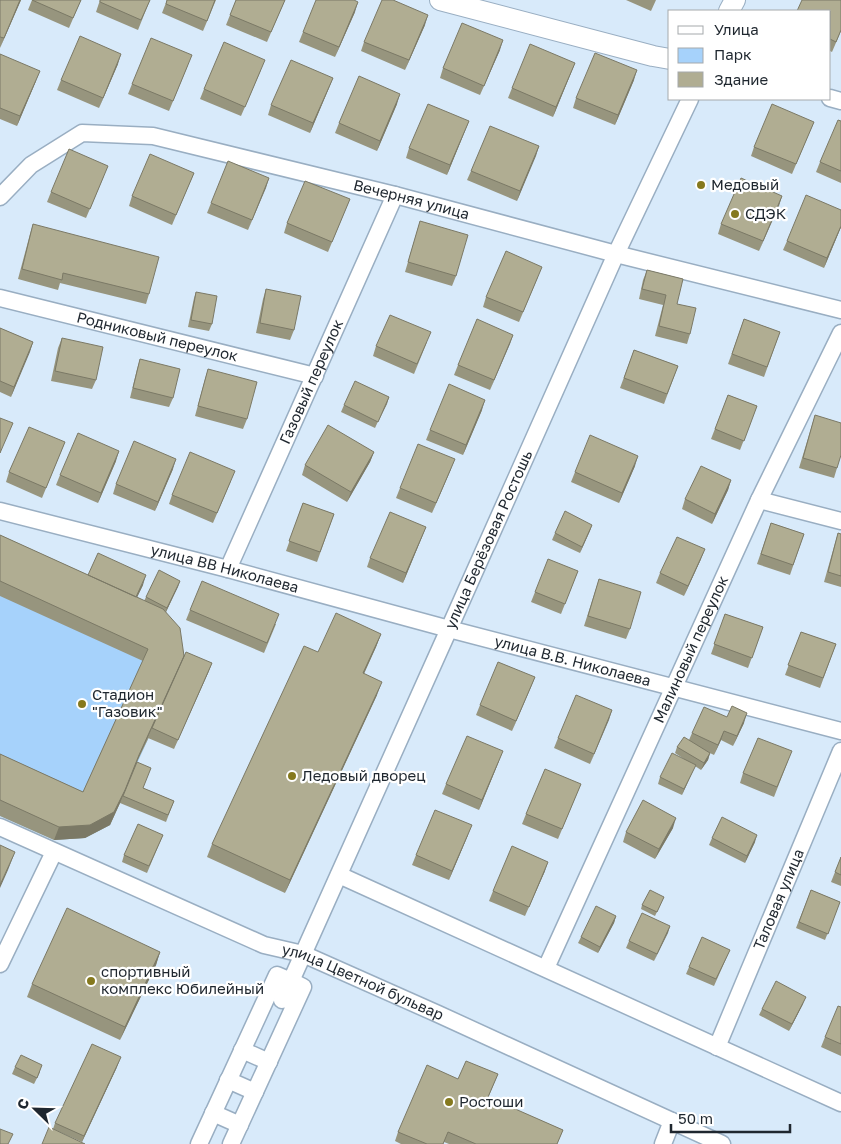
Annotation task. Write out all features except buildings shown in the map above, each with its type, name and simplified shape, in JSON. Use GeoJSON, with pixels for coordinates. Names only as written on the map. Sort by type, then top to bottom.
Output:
{"type":"FeatureCollection","features":[{"type":"Feature","properties":{"kind":"main road"},"geometry":{"type":"LineString","coordinates":[[440,0],[668,59]]}},
{"type":"Feature","properties":{"kind":"street","name":"улица Берёзовая Ростошь"},"geometry":{"type":"LineString","coordinates":[[291,981],[616,254],[690,100]]}},
{"type":"Feature","properties":{"kind":"street","name":"Вечерняя улица"},"geometry":{"type":"LineString","coordinates":[[0,197],[31,165],[82,133],[154,136],[395,195],[616,254],[841,310]]}},
{"type":"Feature","properties":{"kind":"street","name":"Газовый переулок"},"geometry":{"type":"LineString","coordinates":[[228,569],[395,195]]}},
{"type":"Feature","properties":{"kind":"street","name":"Родниковый переулок"},"geometry":{"type":"LineString","coordinates":[[0,298],[315,376]]}},
{"type":"Feature","properties":{"kind":"street","name":"Малиновый переулок"},"geometry":{"type":"LineString","coordinates":[[546,968],[759,500],[841,333]]}},
{"type":"Feature","properties":{"kind":"street"},"geometry":{"type":"LineString","coordinates":[[759,500],[841,521]]}},
{"type":"Feature","properties":{"kind":"street","name":"улица ВВ Николаева"},"geometry":{"type":"LineString","coordinates":[[0,511],[228,569],[450,629]]}},
{"type":"Feature","properties":{"kind":"street","name":"улица В.В. Николаева"},"geometry":{"type":"LineString","coordinates":[[450,629],[841,731]]}},
{"type":"Feature","properties":{"kind":"street","name":"Таловая улица"},"geometry":{"type":"LineString","coordinates":[[717,1046],[841,752]]}},
{"type":"Feature","properties":{"kind":"street","name":"улица Цветной бульвар"},"geometry":{"type":"LineString","coordinates":[[0,828],[264,945],[303,954],[722,1144]]}},
{"type":"Feature","properties":{"kind":"street"},"geometry":{"type":"LineString","coordinates":[[0,964],[54,852]]}},
{"type":"Feature","properties":{"kind":"street"},"geometry":{"type":"LineString","coordinates":[[339,875],[841,1103]]}},
{"type":"Feature","properties":{"kind":"street"},"geometry":{"type":"LineString","coordinates":[[199,1144],[242,1050],[282,1000],[303,987],[277,975],[282,1000],[268,1062],[231,1144]]}},
{"type":"Feature","properties":{"kind":"street"},"geometry":{"type":"LineString","coordinates":[[242,1050],[268,1062]]}},
{"type":"Feature","properties":{"kind":"street"},"geometry":{"type":"LineString","coordinates":[[228,1080],[255,1092]]}},
{"type":"Feature","properties":{"kind":"street"},"geometry":{"type":"LineString","coordinates":[[213,1113],[240,1125]]}},
{"type":"Feature","properties":{"kind":"street"},"geometry":{"type":"LineString","coordinates":[[663,1144],[672,1121]]}},
{"type":"Feature","properties":{"kind":"green space","name":"Стадион \"Газовик\""},"geometry":{"type":"Polygon","coordinates":[[[0,550],[179,669],[110,825],[85,838],[54,840],[0,816],[0,550]]]}},
{"type":"Feature","properties":{"kind":"place","name":"Медовый"},"geometry":{"type":"Point","coordinates":[701,185]}},
{"type":"Feature","properties":{"kind":"place","name":"СДЭК"},"geometry":{"type":"Point","coordinates":[735,214]}},
{"type":"Feature","properties":{"kind":"place","name":"Стадион \"Газовик\""},"geometry":{"type":"Point","coordinates":[82,704]}},
{"type":"Feature","properties":{"kind":"place","name":"Ледовый дворец"},"geometry":{"type":"Point","coordinates":[292,776]}},
{"type":"Feature","properties":{"kind":"place","name":"спортивный комплекс Юбилейный"},"geometry":{"type":"Point","coordinates":[91,981]}},
{"type":"Feature","properties":{"kind":"place","name":"Ростоши"},"geometry":{"type":"Point","coordinates":[449,1102]}}]}
